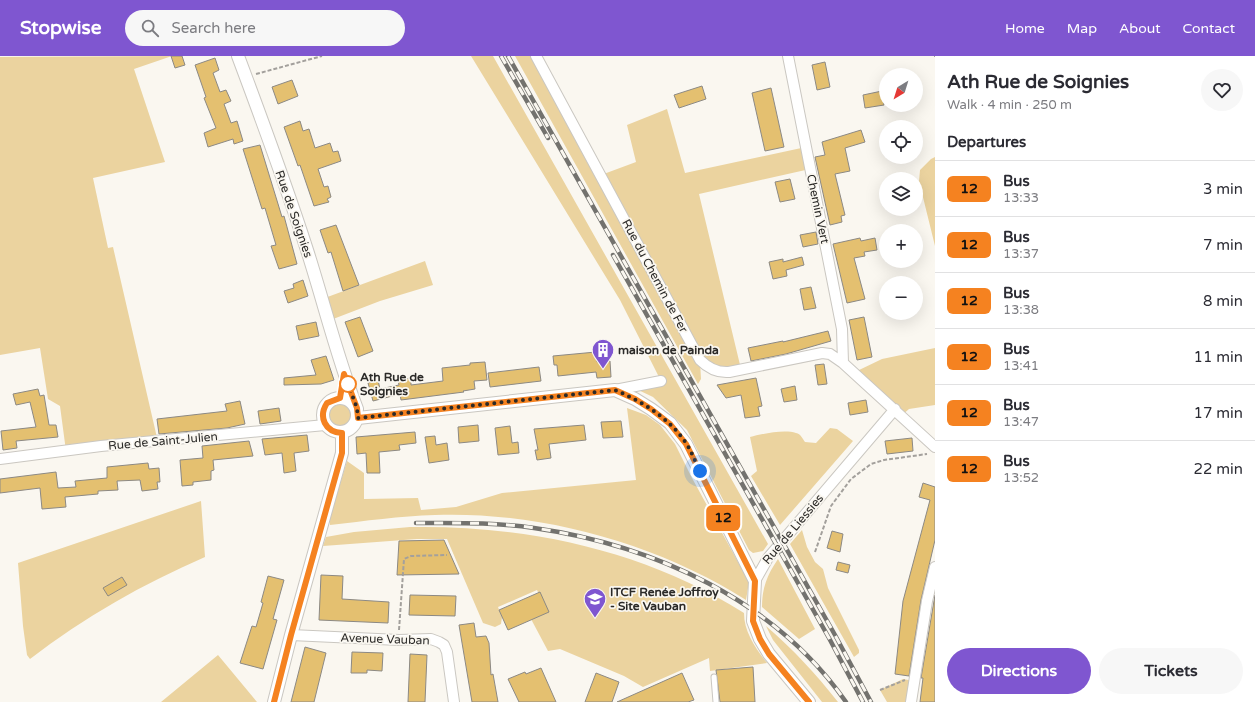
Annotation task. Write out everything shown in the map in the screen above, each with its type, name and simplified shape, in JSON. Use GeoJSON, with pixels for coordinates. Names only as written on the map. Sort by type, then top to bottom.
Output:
{"type":"FeatureCollection","features":[{"type":"Feature","properties":{"kind":"street","name":"Rue de Soignies"},"geometry":{"type":"LineString","coordinates":[[238,56],[307,249],[344,374],[358,413]]}},
{"type":"Feature","properties":{"kind":"street","name":"Rue du Chemin de Fer"},"geometry":{"type":"LineString","coordinates":[[536,56],[700,360],[705,365],[714,370],[729,372],[822,353],[830,354],[843,363],[895,409],[932,451]]}},
{"type":"Feature","properties":{"kind":"street","name":"Chemin Vert"},"geometry":{"type":"LineString","coordinates":[[788,56],[842,329],[843,363]]}},
{"type":"Feature","properties":{"kind":"street","name":"Rue de Soignies"},"geometry":{"type":"LineString","coordinates":[[340,398],[344,374]]}},
{"type":"Feature","properties":{"kind":"street"},"geometry":{"type":"LineString","coordinates":[[358,413],[615,390],[661,381]]}},
{"type":"Feature","properties":{"kind":"street"},"geometry":{"type":"LineString","coordinates":[[615,390],[635,399],[651,409],[670,424],[686,444],[755,581]]}},
{"type":"Feature","properties":{"kind":"street"},"geometry":{"type":"LineString","coordinates":[[340,398],[348,399],[353,403],[358,413],[353,428],[342,433],[333,431],[326,425],[322,413],[327,403],[340,398]]}},
{"type":"Feature","properties":{"kind":"street","name":"Rue de Liessies"},"geometry":{"type":"LineString","coordinates":[[810,702],[769,654],[758,635],[753,621],[755,581],[768,558],[895,409]]}},
{"type":"Feature","properties":{"kind":"street","name":"Rue de Saint-Julien"},"geometry":{"type":"LineString","coordinates":[[0,459],[101,446],[326,425]]}},
{"type":"Feature","properties":{"kind":"street"},"geometry":{"type":"LineString","coordinates":[[274,702],[291,635],[342,453],[342,433]]}},
{"type":"Feature","properties":{"kind":"street"},"geometry":{"type":"LineString","coordinates":[[911,702],[927,601],[935,568]]}},
{"type":"Feature","properties":{"kind":"street","name":"Avenue Vauban"},"geometry":{"type":"LineString","coordinates":[[291,635],[399,640],[431,639],[444,645],[447,652],[454,702]]}},
{"type":"Feature","properties":{"kind":"lane"},"geometry":{"type":"LineString","coordinates":[[714,677],[716,702]]}},
{"type":"Feature","properties":{"kind":"path"},"geometry":{"type":"LineString","coordinates":[[246,77],[322,56]]}},
{"type":"Feature","properties":{"kind":"path"},"geometry":{"type":"LineString","coordinates":[[815,552],[831,506],[851,478],[871,464],[884,460],[932,451]]}},
{"type":"Feature","properties":{"kind":"path"},"geometry":{"type":"LineString","coordinates":[[399,640],[404,559],[411,556],[447,555]]}},
{"type":"Feature","properties":{"kind":"path"},"geometry":{"type":"LineString","coordinates":[[880,690],[903,679],[914,681]]}},
{"type":"Feature","properties":{"kind":"shaded area"},"geometry":{"type":"Polygon","coordinates":[[[172,56],[134,69],[165,162],[93,178],[108,248],[113,247],[158,442],[66,451],[60,406],[48,399],[40,348],[0,355],[0,57],[172,56]]]}},
{"type":"Feature","properties":{"kind":"shaded area"},"geometry":{"type":"Polygon","coordinates":[[[471,56],[493,56],[768,544],[763,551],[753,553],[749,550],[687,430],[653,397],[632,387],[661,381],[620,300],[471,56]]]}},
{"type":"Feature","properties":{"kind":"shaded area"},"geometry":{"type":"Polygon","coordinates":[[[515,56],[536,56],[601,175],[636,162],[627,125],[667,109],[685,173],[806,147],[810,169],[699,194],[741,369],[729,372],[700,361],[701,379],[698,384],[515,56]]]}},
{"type":"Feature","properties":{"kind":"shaded area"},"geometry":{"type":"Polygon","coordinates":[[[935,157],[935,246],[923,197],[923,172],[920,172],[931,159],[935,157]]]}},
{"type":"Feature","properties":{"kind":"shaded area"},"geometry":{"type":"Polygon","coordinates":[[[425,261],[433,285],[380,301],[328,321],[322,299],[425,261]]]}},
{"type":"Feature","properties":{"kind":"shaded area"},"geometry":{"type":"Polygon","coordinates":[[[935,348],[935,405],[909,409],[901,416],[857,371],[882,359],[935,348]]]}},
{"type":"Feature","properties":{"kind":"shaded area"},"geometry":{"type":"Polygon","coordinates":[[[336,403],[346,403],[353,410],[353,420],[346,427],[336,427],[329,420],[329,410],[336,403]]]}},
{"type":"Feature","properties":{"kind":"shaded area"},"geometry":{"type":"Polygon","coordinates":[[[627,408],[646,415],[660,425],[675,444],[749,582],[746,600],[712,580],[637,547],[556,525],[475,515],[435,515],[330,525],[330,517],[347,461],[364,473],[364,499],[418,498],[421,510],[456,507],[502,493],[636,480],[627,408]]]}},
{"type":"Feature","properties":{"kind":"shaded area"},"geometry":{"type":"Polygon","coordinates":[[[830,428],[837,429],[853,441],[780,525],[751,476],[757,471],[750,437],[773,432],[791,432],[799,434],[805,442],[816,443],[830,428]]]}},
{"type":"Feature","properties":{"kind":"shaded area"},"geometry":{"type":"Polygon","coordinates":[[[201,501],[205,557],[159,578],[114,602],[71,629],[30,659],[27,655],[23,626],[18,563],[201,501]]]}},
{"type":"Feature","properties":{"kind":"shaded area","name":"ITCF Renée Joffroy - Site Vauban"},"geometry":{"type":"Polygon","coordinates":[[[410,527],[497,531],[541,537],[583,546],[625,558],[666,573],[706,591],[744,613],[748,633],[767,663],[710,671],[709,658],[643,687],[624,676],[560,649],[548,651],[531,619],[547,611],[537,590],[498,607],[502,617],[501,624],[495,627],[483,623],[447,539],[417,539],[323,546],[326,537],[354,532],[410,527]]]}},
{"type":"Feature","properties":{"kind":"shaded area"},"geometry":{"type":"Polygon","coordinates":[[[802,530],[807,547],[815,562],[823,569],[828,588],[859,650],[859,653],[854,657],[790,544],[802,530]]]}},
{"type":"Feature","properties":{"kind":"shaded area"},"geometry":{"type":"Polygon","coordinates":[[[778,559],[815,629],[799,639],[762,607],[766,582],[778,559]]]}},
{"type":"Feature","properties":{"kind":"shaded area"},"geometry":{"type":"Polygon","coordinates":[[[766,626],[804,662],[838,702],[822,702],[773,640],[766,626]]]}},
{"type":"Feature","properties":{"kind":"shaded area"},"geometry":{"type":"Polygon","coordinates":[[[218,655],[257,702],[161,702],[218,655]]]}},
{"type":"Feature","properties":{"kind":"shaded area"},"geometry":{"type":"Polygon","coordinates":[[[903,679],[914,681],[911,702],[887,702],[880,690],[903,679]]]}},
{"type":"Feature","properties":{"kind":"building"},"geometry":{"type":"Polygon","coordinates":[[[171,56],[182,56],[185,65],[175,68],[171,56]]]}},
{"type":"Feature","properties":{"kind":"building"},"geometry":{"type":"Polygon","coordinates":[[[215,58],[219,70],[213,73],[220,92],[226,90],[231,101],[224,104],[231,123],[237,121],[243,141],[234,144],[233,139],[208,147],[204,133],[216,128],[204,98],[206,97],[195,65],[215,58]]]}},
{"type":"Feature","properties":{"kind":"building"},"geometry":{"type":"Polygon","coordinates":[[[825,62],[830,87],[817,90],[812,65],[825,62]]]}},
{"type":"Feature","properties":{"kind":"building"},"geometry":{"type":"Polygon","coordinates":[[[292,80],[298,96],[278,104],[272,87],[292,80]]]}},
{"type":"Feature","properties":{"kind":"building"},"geometry":{"type":"Polygon","coordinates":[[[702,86],[706,99],[679,108],[674,95],[702,86]]]}},
{"type":"Feature","properties":{"kind":"building"},"geometry":{"type":"Polygon","coordinates":[[[771,88],[784,147],[765,151],[752,93],[771,88]]]}},
{"type":"Feature","properties":{"kind":"building"},"geometry":{"type":"Polygon","coordinates":[[[879,92],[879,106],[865,108],[863,95],[879,92]]]}},
{"type":"Feature","properties":{"kind":"building"},"geometry":{"type":"Polygon","coordinates":[[[300,121],[303,131],[309,129],[315,148],[330,143],[333,152],[338,151],[341,161],[318,169],[324,187],[328,186],[331,197],[327,199],[329,202],[314,206],[300,165],[298,166],[284,127],[300,121]]]}},
{"type":"Feature","properties":{"kind":"building"},"geometry":{"type":"Polygon","coordinates":[[[861,130],[865,142],[845,148],[850,171],[835,174],[845,215],[841,216],[842,222],[830,225],[815,157],[825,155],[822,142],[861,130]]]}},
{"type":"Feature","properties":{"kind":"building"},"geometry":{"type":"Polygon","coordinates":[[[260,145],[282,217],[284,216],[297,264],[279,269],[271,246],[276,245],[265,208],[262,209],[243,149],[260,145]]]}},
{"type":"Feature","properties":{"kind":"building"},"geometry":{"type":"Polygon","coordinates":[[[790,179],[795,199],[780,202],[775,182],[790,179]]]}},
{"type":"Feature","properties":{"kind":"building"},"geometry":{"type":"Polygon","coordinates":[[[336,225],[359,285],[343,291],[331,252],[328,253],[320,230],[336,225]]]}},
{"type":"Feature","properties":{"kind":"building"},"geometry":{"type":"Polygon","coordinates":[[[816,232],[818,244],[803,247],[800,235],[816,232]]]}},
{"type":"Feature","properties":{"kind":"building"},"geometry":{"type":"Polygon","coordinates":[[[860,238],[861,241],[875,238],[877,250],[864,252],[865,256],[854,258],[865,299],[847,303],[833,244],[860,238]]]}},
{"type":"Feature","properties":{"kind":"building"},"geometry":{"type":"Polygon","coordinates":[[[802,257],[804,265],[786,270],[787,276],[773,279],[769,262],[783,259],[783,262],[802,257]]]}},
{"type":"Feature","properties":{"kind":"building"},"geometry":{"type":"Polygon","coordinates":[[[303,280],[308,296],[288,303],[284,291],[294,288],[293,284],[303,280]]]}},
{"type":"Feature","properties":{"kind":"building"},"geometry":{"type":"Polygon","coordinates":[[[811,287],[816,308],[804,310],[800,289],[811,287]]]}},
{"type":"Feature","properties":{"kind":"building"},"geometry":{"type":"Polygon","coordinates":[[[360,317],[373,351],[358,357],[345,322],[360,317]]]}},
{"type":"Feature","properties":{"kind":"building"},"geometry":{"type":"Polygon","coordinates":[[[864,317],[872,357],[857,360],[849,320],[864,317]]]}},
{"type":"Feature","properties":{"kind":"building"},"geometry":{"type":"Polygon","coordinates":[[[316,322],[319,336],[299,340],[296,326],[316,322]]]}},
{"type":"Feature","properties":{"kind":"building"},"geometry":{"type":"Polygon","coordinates":[[[828,331],[831,341],[786,354],[751,361],[748,348],[783,342],[828,331]]]}},
{"type":"Feature","properties":{"kind":"building"},"geometry":{"type":"Polygon","coordinates":[[[596,352],[597,362],[610,361],[611,377],[597,378],[596,372],[558,376],[557,365],[554,365],[553,356],[596,352]]]}},
{"type":"Feature","properties":{"kind":"building"},"geometry":{"type":"Polygon","coordinates":[[[326,356],[334,380],[321,384],[284,385],[284,378],[316,375],[311,360],[326,356]]]}},
{"type":"Feature","properties":{"kind":"building"},"geometry":{"type":"Polygon","coordinates":[[[485,362],[487,380],[474,381],[475,389],[463,391],[464,392],[401,400],[400,394],[373,401],[368,383],[378,380],[380,389],[399,385],[398,380],[411,378],[411,385],[443,381],[442,368],[485,362]]]}},
{"type":"Feature","properties":{"kind":"building"},"geometry":{"type":"Polygon","coordinates":[[[824,364],[827,384],[818,385],[815,365],[824,364]]]}},
{"type":"Feature","properties":{"kind":"building"},"geometry":{"type":"Polygon","coordinates":[[[539,367],[541,381],[490,387],[488,373],[539,367]]]}},
{"type":"Feature","properties":{"kind":"building"},"geometry":{"type":"Polygon","coordinates":[[[756,378],[762,406],[758,407],[760,416],[745,418],[741,395],[726,398],[717,385],[756,378]]]}},
{"type":"Feature","properties":{"kind":"building"},"geometry":{"type":"Polygon","coordinates":[[[795,386],[797,400],[784,402],[781,389],[795,386]]]}},
{"type":"Feature","properties":{"kind":"building"},"geometry":{"type":"Polygon","coordinates":[[[38,389],[40,396],[44,395],[49,425],[56,425],[58,437],[16,441],[17,448],[3,450],[1,431],[36,427],[30,402],[16,405],[13,394],[38,389]]]}},
{"type":"Feature","properties":{"kind":"building"},"geometry":{"type":"Polygon","coordinates":[[[866,400],[868,412],[850,415],[848,403],[866,400]]]}},
{"type":"Feature","properties":{"kind":"building"},"geometry":{"type":"Polygon","coordinates":[[[240,401],[245,424],[227,428],[159,434],[157,419],[227,411],[225,404],[240,401]]]}},
{"type":"Feature","properties":{"kind":"building"},"geometry":{"type":"Polygon","coordinates":[[[279,408],[281,421],[260,424],[258,411],[279,408]]]}},
{"type":"Feature","properties":{"kind":"building"},"geometry":{"type":"Polygon","coordinates":[[[621,421],[623,437],[603,438],[601,422],[621,421]]]}},
{"type":"Feature","properties":{"kind":"building"},"geometry":{"type":"Polygon","coordinates":[[[478,425],[479,441],[459,443],[458,427],[478,425]]]}},
{"type":"Feature","properties":{"kind":"building"},"geometry":{"type":"Polygon","coordinates":[[[584,425],[586,440],[549,444],[551,458],[537,460],[535,450],[538,450],[534,429],[584,425]]]}},
{"type":"Feature","properties":{"kind":"building"},"geometry":{"type":"Polygon","coordinates":[[[510,426],[512,443],[518,442],[519,453],[498,455],[495,428],[510,426]]]}},
{"type":"Feature","properties":{"kind":"building"},"geometry":{"type":"Polygon","coordinates":[[[415,432],[416,443],[399,445],[400,450],[379,452],[380,473],[367,473],[366,453],[357,454],[356,437],[415,432]]]}},
{"type":"Feature","properties":{"kind":"building"},"geometry":{"type":"Polygon","coordinates":[[[307,435],[309,451],[294,453],[296,471],[284,473],[282,453],[265,455],[262,439],[307,435]]]}},
{"type":"Feature","properties":{"kind":"building"},"geometry":{"type":"Polygon","coordinates":[[[435,436],[436,445],[447,443],[449,460],[429,463],[425,437],[435,436]]]}},
{"type":"Feature","properties":{"kind":"building"},"geometry":{"type":"Polygon","coordinates":[[[912,438],[913,451],[887,454],[885,441],[912,438]]]}},
{"type":"Feature","properties":{"kind":"building"},"geometry":{"type":"Polygon","coordinates":[[[249,441],[253,456],[213,460],[214,470],[211,471],[211,480],[193,482],[193,485],[182,486],[180,460],[203,458],[202,446],[249,441]]]}},
{"type":"Feature","properties":{"kind":"building"},"geometry":{"type":"Polygon","coordinates":[[[148,463],[149,469],[159,468],[160,482],[157,482],[158,489],[142,491],[140,480],[117,481],[118,490],[98,491],[98,494],[65,497],[66,507],[42,509],[40,488],[0,493],[0,479],[56,472],[58,488],[76,487],[75,481],[107,478],[107,467],[148,463]]]}},
{"type":"Feature","properties":{"kind":"building"},"geometry":{"type":"Polygon","coordinates":[[[923,483],[935,487],[935,540],[921,600],[909,676],[895,674],[903,601],[930,500],[919,497],[923,483]]]}},
{"type":"Feature","properties":{"kind":"building"},"geometry":{"type":"Polygon","coordinates":[[[832,531],[843,534],[840,552],[827,548],[832,531]]]}},
{"type":"Feature","properties":{"kind":"building"},"geometry":{"type":"Polygon","coordinates":[[[444,540],[459,574],[397,575],[399,541],[444,540]]]}},
{"type":"Feature","properties":{"kind":"building"},"geometry":{"type":"Polygon","coordinates":[[[838,562],[850,565],[848,573],[836,570],[838,562]]]}},
{"type":"Feature","properties":{"kind":"building"},"geometry":{"type":"Polygon","coordinates":[[[321,575],[343,576],[342,599],[389,602],[388,623],[319,620],[321,575]]]}},
{"type":"Feature","properties":{"kind":"building"},"geometry":{"type":"Polygon","coordinates":[[[268,576],[284,580],[273,619],[277,620],[263,669],[240,663],[252,626],[256,627],[263,603],[261,602],[268,576]]]}},
{"type":"Feature","properties":{"kind":"building"},"geometry":{"type":"Polygon","coordinates":[[[122,577],[127,585],[108,596],[103,588],[122,577]]]}},
{"type":"Feature","properties":{"kind":"building"},"geometry":{"type":"Polygon","coordinates":[[[540,592],[549,612],[508,630],[499,610],[540,592]]]}},
{"type":"Feature","properties":{"kind":"building"},"geometry":{"type":"Polygon","coordinates":[[[410,595],[456,596],[455,616],[409,615],[410,595]]]}},
{"type":"Feature","properties":{"kind":"building"},"geometry":{"type":"Polygon","coordinates":[[[935,595],[935,702],[920,702],[923,678],[921,678],[935,595]]]}},
{"type":"Feature","properties":{"kind":"building"},"geometry":{"type":"Polygon","coordinates":[[[474,623],[476,637],[486,636],[489,643],[491,675],[493,674],[498,702],[472,702],[459,625],[474,623]]]}},
{"type":"Feature","properties":{"kind":"building"},"geometry":{"type":"Polygon","coordinates":[[[305,647],[326,653],[314,702],[291,702],[305,647]]]}},
{"type":"Feature","properties":{"kind":"building"},"geometry":{"type":"Polygon","coordinates":[[[352,652],[383,653],[382,671],[367,670],[367,673],[351,673],[352,652]]]}},
{"type":"Feature","properties":{"kind":"building"},"geometry":{"type":"Polygon","coordinates":[[[410,654],[427,655],[425,702],[408,702],[410,654]]]}},
{"type":"Feature","properties":{"kind":"building"},"geometry":{"type":"Polygon","coordinates":[[[753,667],[755,702],[720,702],[716,670],[753,667]]]}},
{"type":"Feature","properties":{"kind":"building"},"geometry":{"type":"Polygon","coordinates":[[[541,668],[556,702],[519,702],[508,679],[525,672],[526,674],[541,668]]]}},
{"type":"Feature","properties":{"kind":"building"},"geometry":{"type":"Polygon","coordinates":[[[596,673],[619,682],[612,702],[585,702],[596,673]]]}},
{"type":"Feature","properties":{"kind":"building"},"geometry":{"type":"Polygon","coordinates":[[[682,673],[694,700],[688,702],[617,702],[682,673]]]}},
{"type":"Feature","properties":{"kind":"railway"},"geometry":{"type":"LineString","coordinates":[[501,56],[548,138]]}},
{"type":"Feature","properties":{"kind":"railway"},"geometry":{"type":"LineString","coordinates":[[508,56],[835,635],[871,702]]}},
{"type":"Feature","properties":{"kind":"railway"},"geometry":{"type":"LineString","coordinates":[[613,255],[829,638],[863,702]]}},
{"type":"Feature","properties":{"kind":"railway"},"geometry":{"type":"LineString","coordinates":[[416,523],[490,524],[534,528],[579,536],[624,548],[667,564],[709,584],[748,607],[785,635],[817,666],[846,702]]}},
{"type":"Feature","properties":{"kind":"bus line","name":"12"},"geometry":{"type":"LineString","coordinates":[[274,702],[291,635],[342,453],[342,433],[333,431],[326,425],[322,413],[327,403],[340,398],[344,374],[357,408],[358,418],[615,390],[635,399],[651,409],[670,424],[686,444],[755,581],[753,621],[756,631],[769,654],[809,702]]}},
{"type":"Feature","properties":{"kind":"place","name":"maison de Painda"},"geometry":{"type":"Point","coordinates":[603,370]}},
{"type":"Feature","properties":{"kind":"place","name":"Ath Rue de Soignies"},"geometry":{"type":"Point","coordinates":[348,384]}},
{"type":"Feature","properties":{"kind":"place","name":"ITCF Renée Joffroy - Site Vauban"},"geometry":{"type":"Point","coordinates":[595,618]}},
{"type":"Feature","properties":{"kind":"route"},"geometry":{"type":"LineString","coordinates":[[348,384],[357,408],[358,418],[615,390],[635,399],[670,424],[686,444],[700,471]]}}]}
